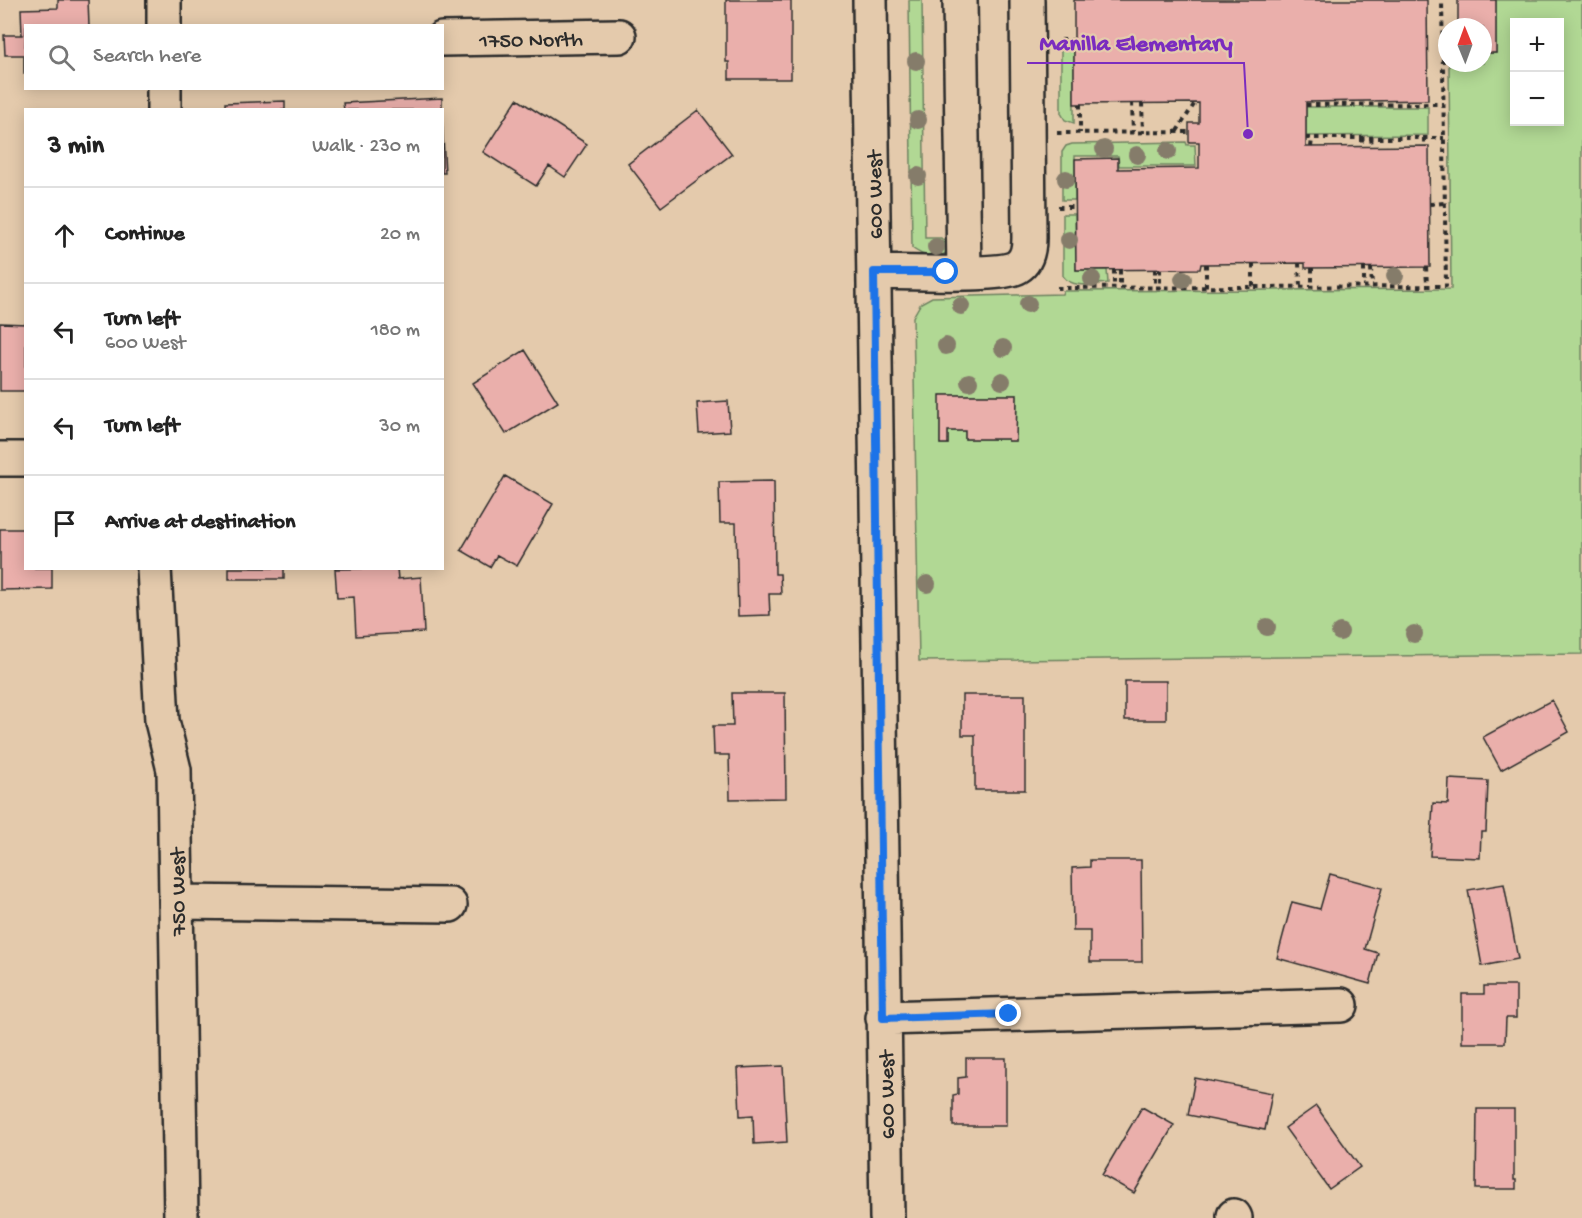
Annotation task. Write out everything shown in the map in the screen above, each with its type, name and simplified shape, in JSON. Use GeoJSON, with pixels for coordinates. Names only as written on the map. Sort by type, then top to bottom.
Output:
{"type":"FeatureCollection","features":[{"type":"Feature","properties":{"kind":"street"},"geometry":{"type":"LineString","coordinates":[[164,0],[164,24]]}},
{"type":"Feature","properties":{"kind":"street","name":"600 West"},"geometry":{"type":"LineString","coordinates":[[870,0],[887,1218]]}},
{"type":"Feature","properties":{"kind":"street"},"geometry":{"type":"LineString","coordinates":[[960,0],[964,272]]}},
{"type":"Feature","properties":{"kind":"street"},"geometry":{"type":"LineString","coordinates":[[874,272],[1007,271],[1020,265],[1027,254],[1029,238],[1027,0]]}},
{"type":"Feature","properties":{"kind":"street","name":"1750 North"},"geometry":{"type":"LineString","coordinates":[[444,39],[619,36]]}},
{"type":"Feature","properties":{"kind":"street"},"geometry":{"type":"LineString","coordinates":[[164,90],[164,108]]}},
{"type":"Feature","properties":{"kind":"street"},"geometry":{"type":"LineString","coordinates":[[0,459],[24,459]]}},
{"type":"Feature","properties":{"kind":"street","name":"750 West"},"geometry":{"type":"LineString","coordinates":[[154,570],[162,721],[174,770],[181,1218]]}},
{"type":"Feature","properties":{"kind":"street"},"geometry":{"type":"LineString","coordinates":[[176,902],[450,905]]}},
{"type":"Feature","properties":{"kind":"street"},"geometry":{"type":"LineString","coordinates":[[883,1018],[1341,1005]]}},
{"type":"Feature","properties":{"kind":"path"},"geometry":{"type":"LineString","coordinates":[[1057,288],[1446,285],[1442,0]]}},
{"type":"Feature","properties":{"kind":"path"},"geometry":{"type":"LineString","coordinates":[[1061,40],[1074,40]]}},
{"type":"Feature","properties":{"kind":"path"},"geometry":{"type":"LineString","coordinates":[[1310,104],[1425,102],[1444,104]]}},
{"type":"Feature","properties":{"kind":"path"},"geometry":{"type":"LineString","coordinates":[[1132,103],[1133,132]]}},
{"type":"Feature","properties":{"kind":"path"},"geometry":{"type":"LineString","coordinates":[[1142,103],[1143,133]]}},
{"type":"Feature","properties":{"kind":"path"},"geometry":{"type":"LineString","coordinates":[[1176,132],[1195,103]]}},
{"type":"Feature","properties":{"kind":"path"},"geometry":{"type":"LineString","coordinates":[[1080,104],[1080,133]]}},
{"type":"Feature","properties":{"kind":"path"},"geometry":{"type":"LineString","coordinates":[[1056,133],[1189,132]]}},
{"type":"Feature","properties":{"kind":"path"},"geometry":{"type":"LineString","coordinates":[[1306,138],[1444,138]]}},
{"type":"Feature","properties":{"kind":"path"},"geometry":{"type":"LineString","coordinates":[[1362,138],[1362,147]]}},
{"type":"Feature","properties":{"kind":"path"},"geometry":{"type":"LineString","coordinates":[[1371,138],[1372,147]]}},
{"type":"Feature","properties":{"kind":"path"},"geometry":{"type":"LineString","coordinates":[[1424,138],[1424,147]]}},
{"type":"Feature","properties":{"kind":"path"},"geometry":{"type":"LineString","coordinates":[[1311,147],[1312,139]]}},
{"type":"Feature","properties":{"kind":"path"},"geometry":{"type":"LineString","coordinates":[[1430,204],[1445,203]]}},
{"type":"Feature","properties":{"kind":"path"},"geometry":{"type":"LineString","coordinates":[[1066,207],[1075,207]]}},
{"type":"Feature","properties":{"kind":"path"},"geometry":{"type":"LineString","coordinates":[[1299,263],[1300,286]]}},
{"type":"Feature","properties":{"kind":"path"},"geometry":{"type":"LineString","coordinates":[[1206,264],[1206,287]]}},
{"type":"Feature","properties":{"kind":"path"},"geometry":{"type":"LineString","coordinates":[[1253,264],[1253,286]]}},
{"type":"Feature","properties":{"kind":"path"},"geometry":{"type":"LineString","coordinates":[[1426,267],[1427,285]]}},
{"type":"Feature","properties":{"kind":"path"},"geometry":{"type":"LineString","coordinates":[[1312,268],[1312,286]]}},
{"type":"Feature","properties":{"kind":"path"},"geometry":{"type":"LineString","coordinates":[[1364,268],[1364,286]]}},
{"type":"Feature","properties":{"kind":"path"},"geometry":{"type":"LineString","coordinates":[[1371,268],[1372,286]]}},
{"type":"Feature","properties":{"kind":"path"},"geometry":{"type":"LineString","coordinates":[[1157,269],[1158,287]]}},
{"type":"Feature","properties":{"kind":"path"},"geometry":{"type":"LineString","coordinates":[[1114,270],[1114,288]]}},
{"type":"Feature","properties":{"kind":"path"},"geometry":{"type":"LineString","coordinates":[[1120,270],[1120,288]]}},
{"type":"Feature","properties":{"kind":"green space"},"geometry":{"type":"Polygon","coordinates":[[[909,0],[922,0],[925,238],[941,238],[946,243],[947,252],[939,256],[925,255],[912,248],[909,0]]]}},
{"type":"Feature","properties":{"kind":"green space"},"geometry":{"type":"Polygon","coordinates":[[[1496,0],[1582,0],[1582,654],[919,661],[913,317],[921,303],[932,297],[1062,294],[1063,291],[1451,289],[1449,72],[1492,72],[1492,53],[1496,53],[1496,0]],[[941,395],[940,444],[948,444],[948,431],[965,431],[965,439],[1016,441],[1017,395],[941,395]]]}},
{"type":"Feature","properties":{"kind":"green space"},"geometry":{"type":"Polygon","coordinates":[[[1061,48],[1074,48],[1074,123],[1065,120],[1061,113],[1061,48]]]}},
{"type":"Feature","properties":{"kind":"green space"},"geometry":{"type":"Polygon","coordinates":[[[1306,107],[1428,107],[1428,135],[1306,136],[1306,107]]]}},
{"type":"Feature","properties":{"kind":"green space"},"geometry":{"type":"Polygon","coordinates":[[[1186,142],[1187,145],[1195,145],[1196,166],[1119,166],[1118,156],[1075,156],[1075,200],[1062,200],[1062,152],[1066,146],[1186,142]]]}},
{"type":"Feature","properties":{"kind":"green space"},"geometry":{"type":"Polygon","coordinates":[[[1063,214],[1075,214],[1076,270],[1107,270],[1108,283],[1077,284],[1063,276],[1063,214]]]}},
{"type":"Feature","properties":{"kind":"building"},"geometry":{"type":"Polygon","coordinates":[[[58,0],[88,0],[89,24],[24,24],[24,55],[5,55],[4,35],[22,35],[21,9],[58,8],[58,0]]]}},
{"type":"Feature","properties":{"kind":"building"},"geometry":{"type":"Polygon","coordinates":[[[726,0],[791,0],[791,79],[729,79],[729,62],[726,62],[726,0]]]}},
{"type":"Feature","properties":{"kind":"building"},"geometry":{"type":"Polygon","coordinates":[[[1074,0],[1427,0],[1428,100],[1306,102],[1306,147],[1429,146],[1430,267],[1305,268],[1305,263],[1201,264],[1200,269],[1076,270],[1075,159],[1118,158],[1118,169],[1199,168],[1199,142],[1189,142],[1189,123],[1199,123],[1199,103],[1074,104],[1074,0]]]}},
{"type":"Feature","properties":{"kind":"building"},"geometry":{"type":"Polygon","coordinates":[[[1458,0],[1496,0],[1496,53],[1492,53],[1492,18],[1458,18],[1458,0]]]}},
{"type":"Feature","properties":{"kind":"building"},"geometry":{"type":"Polygon","coordinates":[[[442,98],[442,108],[344,108],[343,103],[442,98]]]}},
{"type":"Feature","properties":{"kind":"building"},"geometry":{"type":"Polygon","coordinates":[[[517,99],[587,144],[565,177],[549,166],[536,186],[483,152],[517,99]]]}},
{"type":"Feature","properties":{"kind":"building"},"geometry":{"type":"Polygon","coordinates":[[[285,101],[285,108],[225,108],[225,103],[285,101]]]}},
{"type":"Feature","properties":{"kind":"building"},"geometry":{"type":"Polygon","coordinates":[[[698,110],[732,154],[661,207],[628,164],[698,110]]]}},
{"type":"Feature","properties":{"kind":"building"},"geometry":{"type":"Polygon","coordinates":[[[0,323],[24,324],[24,391],[0,391],[0,323]]]}},
{"type":"Feature","properties":{"kind":"building"},"geometry":{"type":"Polygon","coordinates":[[[525,350],[558,402],[506,434],[473,383],[525,350]]]}},
{"type":"Feature","properties":{"kind":"building"},"geometry":{"type":"Polygon","coordinates":[[[940,395],[1017,395],[1016,441],[965,439],[965,431],[948,431],[948,444],[940,444],[940,395]]]}},
{"type":"Feature","properties":{"kind":"building"},"geometry":{"type":"Polygon","coordinates":[[[728,401],[730,431],[699,433],[697,403],[728,401]]]}},
{"type":"Feature","properties":{"kind":"building"},"geometry":{"type":"Polygon","coordinates":[[[505,476],[553,504],[517,566],[497,555],[490,567],[461,550],[505,476]]]}},
{"type":"Feature","properties":{"kind":"building"},"geometry":{"type":"Polygon","coordinates":[[[774,481],[775,574],[780,574],[781,594],[769,594],[770,615],[738,616],[736,523],[720,523],[719,482],[774,481]]]}},
{"type":"Feature","properties":{"kind":"building"},"geometry":{"type":"Polygon","coordinates":[[[0,529],[24,529],[24,570],[52,570],[52,589],[0,590],[0,529]]]}},
{"type":"Feature","properties":{"kind":"building"},"geometry":{"type":"Polygon","coordinates":[[[229,570],[284,570],[284,579],[229,579],[229,570]]]}},
{"type":"Feature","properties":{"kind":"building"},"geometry":{"type":"Polygon","coordinates":[[[335,570],[397,570],[398,579],[421,577],[424,632],[356,636],[354,597],[337,598],[335,570]]]}},
{"type":"Feature","properties":{"kind":"building"},"geometry":{"type":"Polygon","coordinates":[[[1125,681],[1166,681],[1166,720],[1125,720],[1125,681]]]}},
{"type":"Feature","properties":{"kind":"building"},"geometry":{"type":"Polygon","coordinates":[[[732,693],[785,693],[786,798],[730,799],[729,755],[714,755],[713,726],[733,726],[732,693]]]}},
{"type":"Feature","properties":{"kind":"building"},"geometry":{"type":"Polygon","coordinates":[[[962,695],[1025,695],[1025,790],[975,790],[975,735],[962,735],[962,695]]]}},
{"type":"Feature","properties":{"kind":"building"},"geometry":{"type":"Polygon","coordinates":[[[1552,700],[1569,732],[1501,770],[1483,737],[1552,700]]]}},
{"type":"Feature","properties":{"kind":"building"},"geometry":{"type":"Polygon","coordinates":[[[1449,779],[1488,781],[1486,832],[1481,832],[1480,858],[1430,856],[1433,803],[1448,804],[1449,779]]]}},
{"type":"Feature","properties":{"kind":"building"},"geometry":{"type":"Polygon","coordinates":[[[1090,860],[1141,860],[1142,962],[1090,962],[1090,931],[1073,931],[1072,868],[1090,867],[1090,860]]]}},
{"type":"Feature","properties":{"kind":"building"},"geometry":{"type":"Polygon","coordinates":[[[1330,874],[1382,888],[1365,949],[1378,953],[1370,984],[1277,958],[1292,902],[1320,909],[1330,874]]]}},
{"type":"Feature","properties":{"kind":"building"},"geometry":{"type":"Polygon","coordinates":[[[1504,884],[1518,959],[1482,966],[1468,890],[1504,884]]]}},
{"type":"Feature","properties":{"kind":"building"},"geometry":{"type":"Polygon","coordinates":[[[1484,986],[1516,986],[1516,1018],[1506,1018],[1505,1043],[1462,1043],[1462,994],[1484,994],[1484,986]]]}},
{"type":"Feature","properties":{"kind":"building"},"geometry":{"type":"Polygon","coordinates":[[[966,1058],[1006,1058],[1006,1126],[953,1126],[953,1095],[958,1094],[958,1078],[966,1077],[966,1058]]]}},
{"type":"Feature","properties":{"kind":"building"},"geometry":{"type":"Polygon","coordinates":[[[783,1066],[787,1142],[754,1144],[753,1115],[740,1116],[738,1068],[783,1066]]]}},
{"type":"Feature","properties":{"kind":"building"},"geometry":{"type":"Polygon","coordinates":[[[1195,1078],[1272,1093],[1265,1130],[1188,1115],[1195,1078]]]}},
{"type":"Feature","properties":{"kind":"building"},"geometry":{"type":"Polygon","coordinates":[[[1316,1106],[1360,1167],[1329,1189],[1285,1128],[1316,1106]]]}},
{"type":"Feature","properties":{"kind":"building"},"geometry":{"type":"Polygon","coordinates":[[[1142,1107],[1174,1125],[1134,1193],[1102,1175],[1142,1107]]]}},
{"type":"Feature","properties":{"kind":"building"},"geometry":{"type":"Polygon","coordinates":[[[1477,1109],[1514,1109],[1516,1189],[1476,1189],[1477,1109]]]}},
{"type":"Feature","properties":{"kind":"place","name":"Manilla Elementary"},"geometry":{"type":"Point","coordinates":[1248,134]}},
{"type":"Feature","properties":{"kind":"route"},"geometry":{"type":"LineString","coordinates":[[946,272],[874,272],[883,1018],[1009,1014]]}}]}
